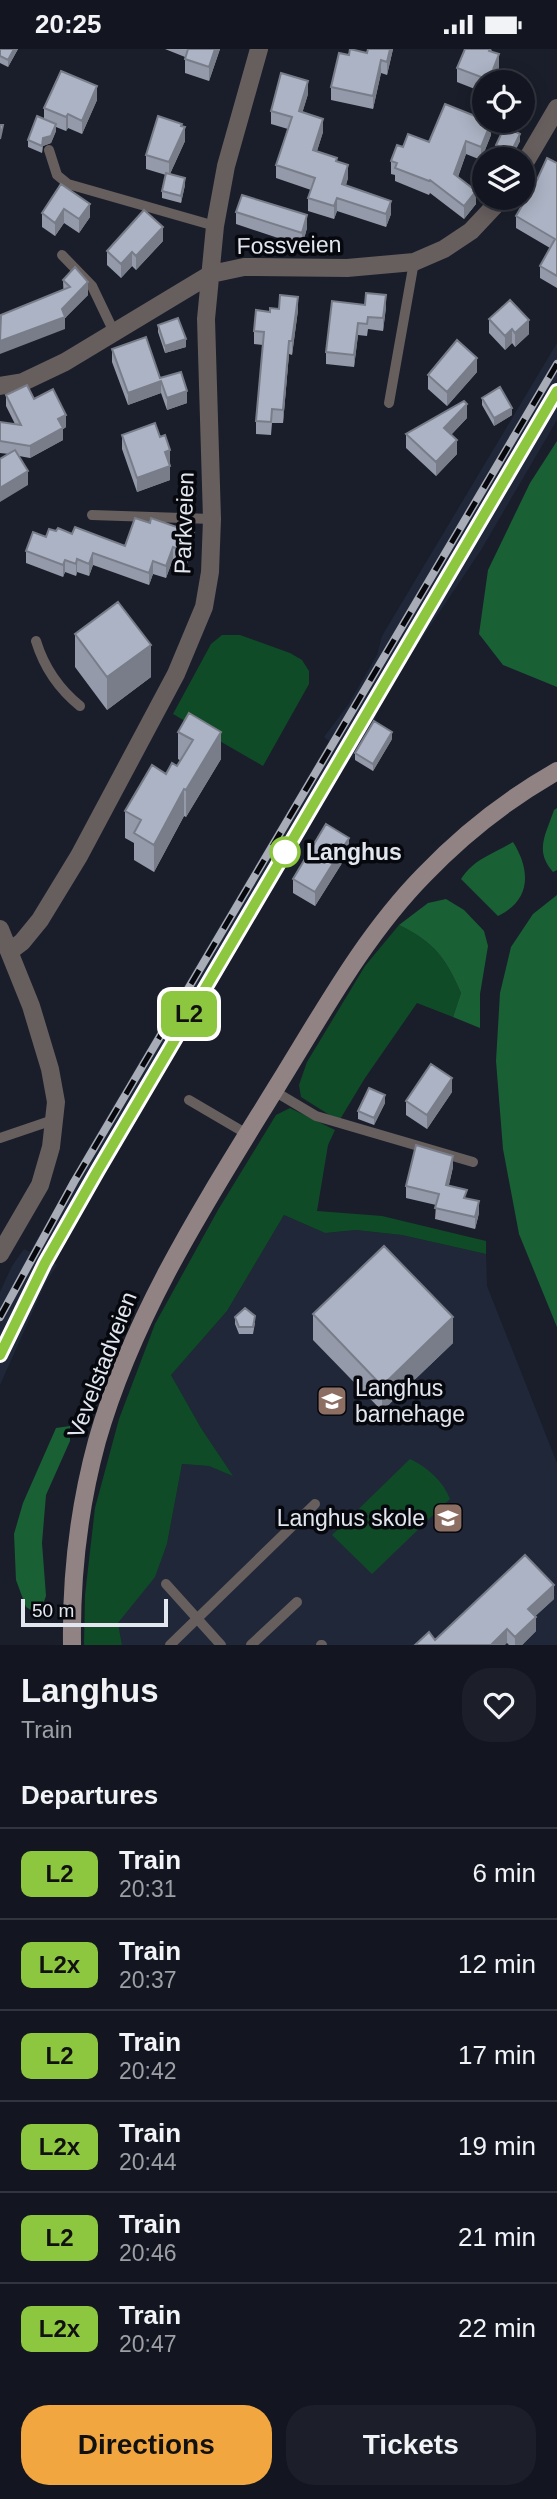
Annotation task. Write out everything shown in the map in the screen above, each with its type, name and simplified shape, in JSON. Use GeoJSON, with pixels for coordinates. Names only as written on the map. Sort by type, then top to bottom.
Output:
{"type":"FeatureCollection","features":[{"type":"Feature","properties":{"kind":"main road","name":"Vevelstadveien"},"geometry":{"type":"LineString","coordinates":[[72,1645],[72,1604],[84,1495],[97,1440],[133,1339],[163,1277],[247,1134],[349,970],[385,920],[423,875],[465,835],[557,771]]}},
{"type":"Feature","properties":{"kind":"street","name":"Parkveien"},"geometry":{"type":"LineString","coordinates":[[10,951],[22,942],[40,920],[79,856],[130,765],[186,653],[204,607],[212,519],[206,319],[215,226],[226,166],[259,49]]}},
{"type":"Feature","properties":{"kind":"street"},"geometry":{"type":"LineString","coordinates":[[534,147],[557,108]]}},
{"type":"Feature","properties":{"kind":"street","name":"Fossveien"},"geometry":{"type":"LineString","coordinates":[[0,386],[23,382],[54,367],[211,274],[244,267],[347,268],[414,262],[444,249],[471,232],[491,210]]}},
{"type":"Feature","properties":{"kind":"street"},"geometry":{"type":"LineString","coordinates":[[0,929],[31,1006],[50,1069],[56,1102],[51,1147],[40,1185],[0,1254]]}},
{"type":"Feature","properties":{"kind":"lane"},"geometry":{"type":"LineString","coordinates":[[49,150],[57,175],[68,184],[215,226]]}},
{"type":"Feature","properties":{"kind":"lane"},"geometry":{"type":"LineString","coordinates":[[62,255],[92,286],[114,332]]}},
{"type":"Feature","properties":{"kind":"lane"},"geometry":{"type":"LineString","coordinates":[[389,403],[414,262]]}},
{"type":"Feature","properties":{"kind":"lane"},"geometry":{"type":"LineString","coordinates":[[92,515],[212,519]]}},
{"type":"Feature","properties":{"kind":"lane"},"geometry":{"type":"LineString","coordinates":[[36,641],[41,659],[65,694],[80,706]]}},
{"type":"Feature","properties":{"kind":"lane"},"geometry":{"type":"LineString","coordinates":[[274,1091],[316,1116],[473,1162]]}},
{"type":"Feature","properties":{"kind":"lane"},"geometry":{"type":"LineString","coordinates":[[189,1100],[247,1134]]}},
{"type":"Feature","properties":{"kind":"lane"},"geometry":{"type":"LineString","coordinates":[[0,1138],[56,1119]]}},
{"type":"Feature","properties":{"kind":"lane"},"geometry":{"type":"LineString","coordinates":[[170,1645],[315,1504]]}},
{"type":"Feature","properties":{"kind":"lane"},"geometry":{"type":"LineString","coordinates":[[166,1584],[221,1645]]}},
{"type":"Feature","properties":{"kind":"lane"},"geometry":{"type":"LineString","coordinates":[[251,1645],[297,1602]]}},
{"type":"Feature","properties":{"kind":"shaded area"},"geometry":{"type":"Polygon","coordinates":[[[557,343],[557,420],[481,550],[402,668],[355,759],[348,756],[121,1141],[53,1262],[57,1265],[45,1284],[0,1385],[0,1292],[12,1266],[24,1249],[30,1252],[329,741],[324,737],[348,705],[377,655],[382,636],[557,343]]]}},
{"type":"Feature","properties":{"kind":"shaded area"},"geometry":{"type":"Polygon","coordinates":[[[284,1215],[325,1233],[356,1230],[402,1235],[486,1254],[487,1286],[557,1463],[557,1645],[122,1645],[118,1623],[155,1576],[167,1544],[182,1464],[209,1466],[232,1475],[171,1375],[227,1311],[284,1215]]]}},
{"type":"Feature","properties":{"kind":"green space"},"geometry":{"type":"Polygon","coordinates":[[[557,441],[557,687],[503,665],[479,634],[488,570],[530,483],[557,441]]]}},
{"type":"Feature","properties":{"kind":"green space"},"geometry":{"type":"Polygon","coordinates":[[[222,635],[240,635],[290,653],[302,660],[309,671],[309,684],[263,766],[173,714],[211,644],[222,635]]]}},
{"type":"Feature","properties":{"kind":"green space"},"geometry":{"type":"Polygon","coordinates":[[[557,808],[557,870],[553,872],[544,857],[543,842],[557,808]]]}},
{"type":"Feature","properties":{"kind":"green space"},"geometry":{"type":"Polygon","coordinates":[[[513,842],[523,864],[525,884],[517,902],[498,916],[461,879],[478,861],[513,842]]]}},
{"type":"Feature","properties":{"kind":"green space"},"geometry":{"type":"Polygon","coordinates":[[[557,895],[557,1327],[519,1234],[503,1149],[496,1061],[500,993],[511,947],[533,914],[557,895]]]}},
{"type":"Feature","properties":{"kind":"green space"},"geometry":{"type":"Polygon","coordinates":[[[446,899],[464,910],[484,931],[488,946],[480,994],[480,1028],[453,1017],[461,993],[450,970],[438,952],[422,938],[399,925],[428,903],[446,899]]]}},
{"type":"Feature","properties":{"kind":"green space"},"geometry":{"type":"Polygon","coordinates":[[[399,925],[422,938],[438,952],[461,993],[453,1017],[417,1003],[339,1121],[301,1097],[299,1085],[307,1062],[365,966],[399,925]]]}},
{"type":"Feature","properties":{"kind":"green space"},"geometry":{"type":"Polygon","coordinates":[[[290,1108],[335,1130],[328,1145],[317,1211],[382,1216],[486,1241],[486,1254],[402,1235],[356,1230],[325,1233],[284,1215],[227,1311],[171,1375],[201,1428],[233,1476],[209,1466],[182,1464],[167,1544],[155,1577],[118,1623],[122,1645],[84,1645],[85,1595],[95,1508],[119,1419],[155,1324],[218,1210],[276,1115],[290,1108]]]}},
{"type":"Feature","properties":{"kind":"green space"},"geometry":{"type":"Polygon","coordinates":[[[70,1426],[70,1441],[46,1495],[42,1543],[46,1596],[39,1615],[26,1607],[16,1580],[14,1534],[23,1503],[56,1428],[70,1426]]]}},
{"type":"Feature","properties":{"kind":"green space"},"geometry":{"type":"Polygon","coordinates":[[[410,1459],[434,1475],[450,1499],[372,1574],[332,1535],[410,1459]]]}},
{"type":"Feature","properties":{"kind":"building"},"geometry":{"type":"Polygon","coordinates":[[[0,49],[14,49],[8,60],[0,56],[0,49]]]}},
{"type":"Feature","properties":{"kind":"building"},"geometry":{"type":"Polygon","coordinates":[[[188,49],[215,49],[209,67],[185,59],[188,49]]]}},
{"type":"Feature","properties":{"kind":"building"},"geometry":{"type":"Polygon","coordinates":[[[350,49],[367,53],[368,49],[390,49],[387,62],[381,60],[373,96],[331,87],[339,53],[349,55],[350,49]]]}},
{"type":"Feature","properties":{"kind":"building"},"geometry":{"type":"Polygon","coordinates":[[[465,49],[490,49],[489,51],[499,54],[493,70],[472,70],[472,74],[457,68],[465,49]]]}},
{"type":"Feature","properties":{"kind":"building"},"geometry":{"type":"Polygon","coordinates":[[[61,71],[97,86],[82,121],[44,108],[61,71]]]}},
{"type":"Feature","properties":{"kind":"building"},"geometry":{"type":"Polygon","coordinates":[[[281,73],[308,81],[299,111],[323,119],[313,150],[337,158],[336,161],[348,165],[342,184],[391,201],[386,214],[337,198],[334,206],[308,198],[315,178],[276,165],[292,117],[271,111],[281,73]]]}},
{"type":"Feature","properties":{"kind":"building"},"geometry":{"type":"Polygon","coordinates":[[[445,104],[472,115],[472,133],[487,133],[481,147],[466,141],[454,174],[472,188],[472,196],[464,206],[430,180],[395,168],[397,163],[391,161],[397,145],[403,147],[408,134],[429,142],[445,104]]]}},
{"type":"Feature","properties":{"kind":"building"},"geometry":{"type":"Polygon","coordinates":[[[37,116],[56,124],[51,136],[43,138],[42,146],[28,140],[37,116]]]}},
{"type":"Feature","properties":{"kind":"building"},"geometry":{"type":"Polygon","coordinates":[[[158,116],[185,127],[169,162],[146,155],[158,116]]]}},
{"type":"Feature","properties":{"kind":"building"},"geometry":{"type":"Polygon","coordinates":[[[502,133],[520,134],[514,147],[496,145],[502,133]]]}},
{"type":"Feature","properties":{"kind":"building"},"geometry":{"type":"Polygon","coordinates":[[[547,158],[557,163],[557,276],[540,266],[555,239],[516,216],[520,210],[535,210],[537,180],[547,158]]]}},
{"type":"Feature","properties":{"kind":"building"},"geometry":{"type":"Polygon","coordinates":[[[166,173],[185,178],[181,196],[162,191],[166,173]]]}},
{"type":"Feature","properties":{"kind":"building"},"geometry":{"type":"Polygon","coordinates":[[[61,184],[90,204],[79,219],[64,209],[55,223],[42,213],[61,184]]]}},
{"type":"Feature","properties":{"kind":"building"},"geometry":{"type":"Polygon","coordinates":[[[242,195],[307,215],[302,233],[236,212],[242,195]]]}},
{"type":"Feature","properties":{"kind":"building"},"geometry":{"type":"Polygon","coordinates":[[[144,210],[163,227],[136,256],[132,252],[121,264],[107,251],[144,210]]]}},
{"type":"Feature","properties":{"kind":"building"},"geometry":{"type":"Polygon","coordinates":[[[75,267],[88,282],[62,309],[65,317],[0,341],[1,315],[70,287],[63,280],[75,267]]]}},
{"type":"Feature","properties":{"kind":"building"},"geometry":{"type":"Polygon","coordinates":[[[366,293],[386,295],[383,318],[368,317],[367,324],[358,323],[354,355],[326,352],[332,301],[365,305],[366,293]]]}},
{"type":"Feature","properties":{"kind":"building"},"geometry":{"type":"Polygon","coordinates":[[[280,295],[298,297],[292,341],[289,341],[283,410],[272,409],[271,422],[256,421],[264,332],[254,331],[256,310],[270,312],[270,308],[279,309],[280,295]]]}},
{"type":"Feature","properties":{"kind":"building"},"geometry":{"type":"Polygon","coordinates":[[[510,300],[529,320],[515,333],[512,329],[505,336],[489,319],[510,300]]]}},
{"type":"Feature","properties":{"kind":"building"},"geometry":{"type":"Polygon","coordinates":[[[178,318],[186,339],[165,346],[158,325],[178,318]]]}},
{"type":"Feature","properties":{"kind":"building"},"geometry":{"type":"Polygon","coordinates":[[[146,337],[160,378],[181,372],[187,391],[167,398],[161,381],[128,393],[112,349],[146,337]]]}},
{"type":"Feature","properties":{"kind":"building"},"geometry":{"type":"Polygon","coordinates":[[[457,340],[477,358],[447,392],[428,375],[457,340]]]}},
{"type":"Feature","properties":{"kind":"building"},"geometry":{"type":"Polygon","coordinates":[[[27,385],[34,399],[53,389],[66,415],[58,419],[63,428],[30,446],[0,441],[0,422],[21,425],[6,395],[27,385]]]}},
{"type":"Feature","properties":{"kind":"building"},"geometry":{"type":"Polygon","coordinates":[[[500,387],[512,408],[494,418],[482,398],[500,387]]]}},
{"type":"Feature","properties":{"kind":"building"},"geometry":{"type":"Polygon","coordinates":[[[464,401],[467,404],[444,428],[457,440],[436,462],[406,434],[464,401]]]}},
{"type":"Feature","properties":{"kind":"building"},"geometry":{"type":"Polygon","coordinates":[[[155,423],[160,437],[165,435],[170,450],[165,452],[170,466],[137,478],[122,435],[155,423]]]}},
{"type":"Feature","properties":{"kind":"building"},"geometry":{"type":"Polygon","coordinates":[[[15,450],[28,471],[0,488],[0,459],[15,450]]]}},
{"type":"Feature","properties":{"kind":"building"},"geometry":{"type":"Polygon","coordinates":[[[135,518],[150,523],[151,518],[194,533],[187,552],[173,547],[166,566],[153,561],[149,573],[93,553],[89,564],[77,559],[76,564],[65,560],[63,565],[26,551],[33,532],[46,537],[49,529],[56,531],[58,528],[72,534],[75,527],[125,546],[135,518]]]}},
{"type":"Feature","properties":{"kind":"building"},"geometry":{"type":"Polygon","coordinates":[[[118,602],[151,645],[107,677],[75,634],[118,602]]]}},
{"type":"Feature","properties":{"kind":"building"},"geometry":{"type":"Polygon","coordinates":[[[189,713],[221,732],[186,790],[184,789],[154,845],[134,833],[141,820],[125,811],[152,765],[166,774],[172,763],[177,766],[193,740],[178,732],[189,713]]]}},
{"type":"Feature","properties":{"kind":"building"},"geometry":{"type":"Polygon","coordinates":[[[374,721],[392,732],[373,764],[355,753],[374,721]]]}},
{"type":"Feature","properties":{"kind":"building"},"geometry":{"type":"Polygon","coordinates":[[[326,824],[349,838],[315,892],[293,879],[326,824]]]}},
{"type":"Feature","properties":{"kind":"building"},"geometry":{"type":"Polygon","coordinates":[[[431,1064],[452,1078],[427,1115],[406,1101],[431,1064]]]}},
{"type":"Feature","properties":{"kind":"building"},"geometry":{"type":"Polygon","coordinates":[[[369,1088],[385,1095],[374,1118],[358,1111],[369,1088]]]}},
{"type":"Feature","properties":{"kind":"building"},"geometry":{"type":"Polygon","coordinates":[[[416,1145],[453,1156],[446,1185],[467,1190],[464,1198],[479,1201],[475,1217],[435,1208],[439,1194],[406,1186],[416,1145]]]}},
{"type":"Feature","properties":{"kind":"building"},"geometry":{"type":"Polygon","coordinates":[[[384,1246],[453,1317],[382,1386],[313,1314],[384,1246]]]}},
{"type":"Feature","properties":{"kind":"building"},"geometry":{"type":"Polygon","coordinates":[[[245,1308],[255,1316],[253,1327],[239,1327],[235,1317],[245,1308]]]}},
{"type":"Feature","properties":{"kind":"building"},"geometry":{"type":"Polygon","coordinates":[[[525,1555],[554,1585],[528,1609],[536,1617],[515,1637],[507,1629],[491,1645],[415,1645],[429,1632],[435,1640],[525,1555]]]}},
{"type":"Feature","properties":{"kind":"railway"},"geometry":{"type":"LineString","coordinates":[[0,1317],[74,1182],[557,364]]}},
{"type":"Feature","properties":{"kind":"railway"},"geometry":{"type":"LineString","coordinates":[[0,1355],[45,1263],[87,1188],[557,391]]}},
{"type":"Feature","properties":{"kind":"train","name":"L2"},"geometry":{"type":"LineString","coordinates":[[0,1355],[45,1263],[98,1170],[557,391]]}},
{"type":"Feature","properties":{"kind":"place","name":"Langhus"},"geometry":{"type":"Point","coordinates":[285,852]}},
{"type":"Feature","properties":{"kind":"place","name":"Langhus barnehage"},"geometry":{"type":"Point","coordinates":[332,1401]}},
{"type":"Feature","properties":{"kind":"place","name":"Langhus skole"},"geometry":{"type":"Point","coordinates":[448,1518]}}]}
